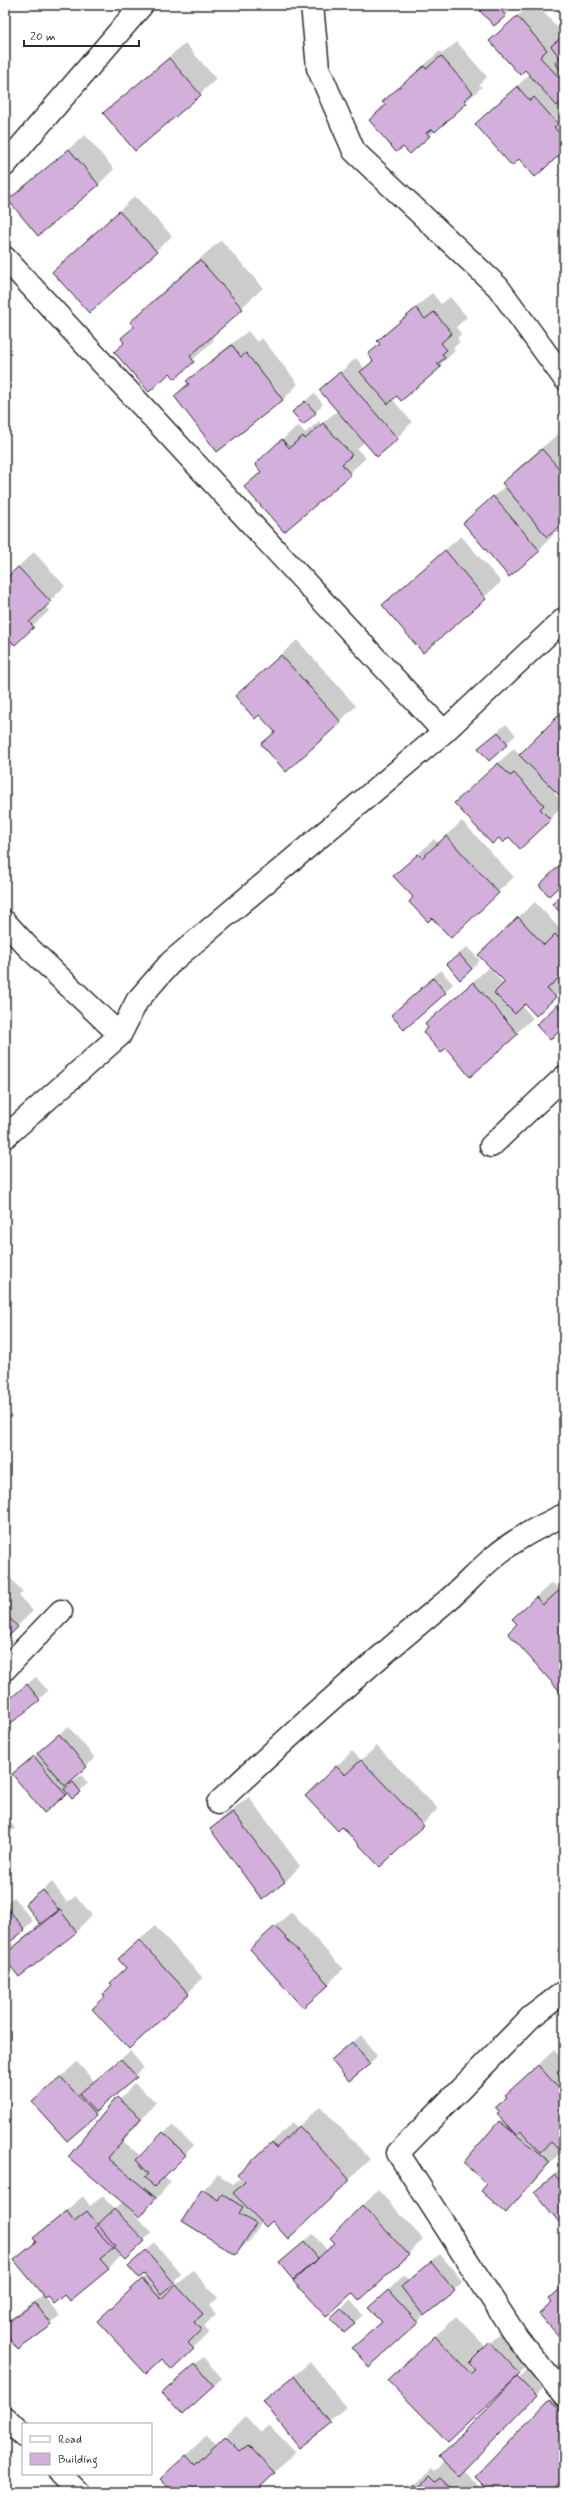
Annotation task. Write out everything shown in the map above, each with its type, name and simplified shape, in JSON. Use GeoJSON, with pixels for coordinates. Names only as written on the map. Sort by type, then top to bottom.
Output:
{"type":"FeatureCollection","features":[{"type":"Feature","properties":{"kind":"street"},"geometry":{"type":"LineString","coordinates":[[5,166],[142,5]]}},
{"type":"Feature","properties":{"kind":"street"},"geometry":{"type":"LineString","coordinates":[[312,5],[318,68],[354,152],[498,287],[564,378]]}},
{"type":"Feature","properties":{"kind":"street"},"geometry":{"type":"LineString","coordinates":[[5,258],[444,732]]}},
{"type":"Feature","properties":{"kind":"street"},"geometry":{"type":"LineString","coordinates":[[5,1137],[120,1035],[137,1001],[171,962],[444,732],[564,619]]}},
{"type":"Feature","properties":{"kind":"street"},"geometry":{"type":"LineString","coordinates":[[5,922],[27,946],[120,1035]]}},
{"type":"Feature","properties":{"kind":"street"},"geometry":{"type":"LineString","coordinates":[[491,1146],[564,1077]]}},
{"type":"Feature","properties":{"kind":"street"},"geometry":{"type":"LineString","coordinates":[[218,1804],[308,1718],[380,1655],[444,1603],[494,1557],[524,1535],[564,1515]]}},
{"type":"Feature","properties":{"kind":"street"},"geometry":{"type":"LineString","coordinates":[[5,1669],[61,1611]]}},
{"type":"Feature","properties":{"kind":"street"},"geometry":{"type":"LineString","coordinates":[[564,1992],[530,2017],[398,2153],[518,2339],[564,2395]]}},
{"type":"Feature","properties":{"kind":"street"},"geometry":{"type":"LineString","coordinates":[[5,2418],[22,2435]]}},
{"type":"Feature","properties":{"kind":"street"},"geometry":{"type":"LineString","coordinates":[[61,2475],[78,2492]]}},
{"type":"Feature","properties":{"kind":"building"},"geometry":{"type":"Polygon","coordinates":[[[487,5],[497,5],[506,16],[494,26],[480,11],[487,5]]]}},
{"type":"Feature","properties":{"kind":"building"},"geometry":{"type":"Polygon","coordinates":[[[517,16],[547,50],[540,57],[564,83],[564,100],[557,106],[525,70],[520,75],[489,41],[517,16]]]}},
{"type":"Feature","properties":{"kind":"building"},"geometry":{"type":"Polygon","coordinates":[[[564,35],[564,74],[555,63],[560,58],[551,46],[564,35]]]}},
{"type":"Feature","properties":{"kind":"building"},"geometry":{"type":"Polygon","coordinates":[[[441,56],[473,93],[464,100],[467,103],[435,132],[432,129],[426,133],[430,136],[410,154],[403,147],[396,152],[369,120],[386,105],[382,102],[424,66],[426,69],[441,56]]]}},
{"type":"Feature","properties":{"kind":"building"},"geometry":{"type":"Polygon","coordinates":[[[169,58],[201,95],[135,151],[103,113],[169,58]]]}},
{"type":"Feature","properties":{"kind":"building"},"geometry":{"type":"Polygon","coordinates":[[[517,86],[530,101],[534,97],[558,124],[554,127],[564,139],[564,151],[535,177],[519,159],[512,166],[475,124],[517,86]]]}},
{"type":"Feature","properties":{"kind":"building"},"geometry":{"type":"Polygon","coordinates":[[[69,149],[99,185],[38,236],[8,200],[69,149]]]}},
{"type":"Feature","properties":{"kind":"building"},"geometry":{"type":"Polygon","coordinates":[[[119,211],[157,252],[89,313],[52,272],[119,211]]]}},
{"type":"Feature","properties":{"kind":"building"},"geometry":{"type":"Polygon","coordinates":[[[200,260],[243,309],[190,356],[194,362],[175,379],[170,373],[149,392],[114,352],[124,343],[121,338],[134,327],[130,322],[200,260]]]}},
{"type":"Feature","properties":{"kind":"building"},"geometry":{"type":"Polygon","coordinates":[[[416,308],[425,319],[434,312],[452,333],[441,343],[447,350],[442,354],[445,358],[437,364],[441,367],[401,401],[397,396],[388,404],[360,372],[373,361],[368,354],[380,344],[377,341],[416,308]]]}},
{"type":"Feature","properties":{"kind":"building"},"geometry":{"type":"Polygon","coordinates":[[[232,345],[241,357],[246,353],[283,400],[217,452],[174,396],[189,384],[186,381],[232,345]]]}},
{"type":"Feature","properties":{"kind":"building"},"geometry":{"type":"Polygon","coordinates":[[[340,372],[398,439],[377,457],[319,390],[340,372]]]}},
{"type":"Feature","properties":{"kind":"building"},"geometry":{"type":"Polygon","coordinates":[[[305,401],[316,413],[303,425],[292,412],[305,401]]]}},
{"type":"Feature","properties":{"kind":"building"},"geometry":{"type":"Polygon","coordinates":[[[323,423],[352,455],[342,464],[351,475],[284,532],[244,487],[261,472],[255,464],[282,439],[289,448],[303,436],[305,439],[323,423]]]}},
{"type":"Feature","properties":{"kind":"building"},"geometry":{"type":"Polygon","coordinates":[[[542,449],[564,474],[564,523],[547,537],[502,483],[542,449]]]}},
{"type":"Feature","properties":{"kind":"building"},"geometry":{"type":"Polygon","coordinates":[[[493,496],[540,551],[509,577],[463,523],[493,496]]]}},
{"type":"Feature","properties":{"kind":"building"},"geometry":{"type":"Polygon","coordinates":[[[445,550],[486,599],[423,653],[382,605],[445,550]]]}},
{"type":"Feature","properties":{"kind":"building"},"geometry":{"type":"Polygon","coordinates":[[[18,567],[51,602],[29,622],[34,627],[15,645],[10,640],[5,644],[5,579],[18,567]]]}},
{"type":"Feature","properties":{"kind":"building"},"geometry":{"type":"Polygon","coordinates":[[[281,655],[341,722],[286,772],[261,744],[275,732],[259,715],[255,719],[235,696],[281,655]]]}},
{"type":"Feature","properties":{"kind":"building"},"geometry":{"type":"Polygon","coordinates":[[[564,710],[564,800],[519,755],[564,710]]]}},
{"type":"Feature","properties":{"kind":"building"},"geometry":{"type":"Polygon","coordinates":[[[498,732],[508,744],[489,761],[478,748],[498,732]]]}},
{"type":"Feature","properties":{"kind":"building"},"geometry":{"type":"Polygon","coordinates":[[[498,763],[510,776],[514,773],[544,805],[540,809],[551,820],[520,849],[509,837],[503,843],[499,838],[492,844],[454,803],[498,763]]]}},
{"type":"Feature","properties":{"kind":"building"},"geometry":{"type":"Polygon","coordinates":[[[446,836],[499,893],[451,938],[432,918],[428,922],[409,902],[413,897],[393,876],[418,854],[422,858],[446,836]]]}},
{"type":"Feature","properties":{"kind":"building"},"geometry":{"type":"Polygon","coordinates":[[[564,861],[564,882],[549,896],[539,885],[564,861]]]}},
{"type":"Feature","properties":{"kind":"building"},"geometry":{"type":"Polygon","coordinates":[[[564,893],[564,916],[552,904],[564,893]]]}},
{"type":"Feature","properties":{"kind":"building"},"geometry":{"type":"Polygon","coordinates":[[[518,917],[544,945],[555,934],[564,944],[564,973],[547,989],[556,997],[536,1016],[525,1004],[515,1014],[494,993],[505,982],[478,955],[518,917]]]}},
{"type":"Feature","properties":{"kind":"building"},"geometry":{"type":"Polygon","coordinates":[[[459,954],[472,969],[460,980],[447,964],[459,954]]]}},
{"type":"Feature","properties":{"kind":"building"},"geometry":{"type":"Polygon","coordinates":[[[433,978],[446,993],[404,1030],[391,1015],[433,978]]]}},
{"type":"Feature","properties":{"kind":"building"},"geometry":{"type":"Polygon","coordinates":[[[473,982],[518,1034],[470,1077],[446,1048],[441,1053],[423,1032],[428,1028],[425,1024],[473,982]]]}},
{"type":"Feature","properties":{"kind":"building"},"geometry":{"type":"Polygon","coordinates":[[[557,1005],[564,1013],[564,1027],[550,1040],[536,1025],[557,1005]]]}},
{"type":"Feature","properties":{"kind":"building"},"geometry":{"type":"Polygon","coordinates":[[[564,1586],[564,1696],[508,1633],[517,1624],[512,1619],[536,1597],[543,1605],[564,1586]]]}},
{"type":"Feature","properties":{"kind":"building"},"geometry":{"type":"Polygon","coordinates":[[[5,1613],[18,1627],[5,1640],[5,1613]]]}},
{"type":"Feature","properties":{"kind":"building"},"geometry":{"type":"Polygon","coordinates":[[[27,1684],[40,1700],[5,1728],[5,1703],[27,1684]]]}},
{"type":"Feature","properties":{"kind":"building"},"geometry":{"type":"Polygon","coordinates":[[[59,1734],[87,1767],[65,1786],[37,1753],[59,1734]]]}},
{"type":"Feature","properties":{"kind":"building"},"geometry":{"type":"Polygon","coordinates":[[[34,1756],[66,1795],[44,1813],[12,1774],[34,1756]]]}},
{"type":"Feature","properties":{"kind":"building"},"geometry":{"type":"Polygon","coordinates":[[[361,1760],[424,1826],[380,1867],[342,1827],[338,1831],[305,1796],[336,1766],[345,1775],[361,1760]]]}},
{"type":"Feature","properties":{"kind":"building"},"geometry":{"type":"Polygon","coordinates":[[[73,1782],[81,1792],[72,1799],[64,1789],[73,1782]]]}},
{"type":"Feature","properties":{"kind":"building"},"geometry":{"type":"Polygon","coordinates":[[[233,1812],[285,1882],[262,1900],[210,1829],[233,1812]]]}},
{"type":"Feature","properties":{"kind":"building"},"geometry":{"type":"Polygon","coordinates":[[[43,1890],[59,1910],[40,1924],[25,1904],[43,1890]]]}},
{"type":"Feature","properties":{"kind":"building"},"geometry":{"type":"Polygon","coordinates":[[[5,1905],[25,1930],[5,1946],[5,1905]]]}},
{"type":"Feature","properties":{"kind":"building"},"geometry":{"type":"Polygon","coordinates":[[[60,1910],[77,1932],[19,1977],[5,1959],[5,1954],[60,1910]]]}},
{"type":"Feature","properties":{"kind":"building"},"geometry":{"type":"Polygon","coordinates":[[[275,1926],[329,1985],[303,2008],[250,1949],[275,1926]]]}},
{"type":"Feature","properties":{"kind":"building"},"geometry":{"type":"Polygon","coordinates":[[[139,1940],[189,1994],[129,2049],[92,2009],[105,1997],[103,1994],[112,1985],[110,1983],[126,1968],[118,1959],[139,1940]]]}},
{"type":"Feature","properties":{"kind":"building"},"geometry":{"type":"Polygon","coordinates":[[[352,2042],[370,2064],[349,2081],[331,2060],[352,2042]]]}},
{"type":"Feature","properties":{"kind":"building"},"geometry":{"type":"Polygon","coordinates":[[[121,2059],[137,2077],[95,2112],[79,2094],[121,2059]]]}},
{"type":"Feature","properties":{"kind":"building"},"geometry":{"type":"Polygon","coordinates":[[[538,2065],[564,2094],[564,2141],[557,2148],[551,2142],[540,2152],[521,2131],[516,2135],[497,2114],[500,2112],[495,2107],[507,2097],[505,2095],[538,2065]]]}},
{"type":"Feature","properties":{"kind":"building"},"geometry":{"type":"Polygon","coordinates":[[[61,2077],[96,2116],[67,2141],[32,2102],[61,2077]]]}},
{"type":"Feature","properties":{"kind":"building"},"geometry":{"type":"Polygon","coordinates":[[[117,2097],[141,2118],[108,2158],[156,2198],[140,2217],[68,2157],[117,2097]]]}},
{"type":"Feature","properties":{"kind":"building"},"geometry":{"type":"Polygon","coordinates":[[[499,2121],[550,2162],[506,2213],[481,2191],[487,2184],[463,2163],[499,2121]]]}},
{"type":"Feature","properties":{"kind":"building"},"geometry":{"type":"Polygon","coordinates":[[[299,2126],[350,2180],[288,2239],[272,2221],[266,2227],[233,2193],[245,2182],[237,2175],[272,2142],[276,2148],[299,2126]]]}},
{"type":"Feature","properties":{"kind":"building"},"geometry":{"type":"Polygon","coordinates":[[[163,2132],[186,2155],[154,2187],[145,2177],[149,2174],[136,2160],[163,2132]]]}},
{"type":"Feature","properties":{"kind":"building"},"geometry":{"type":"Polygon","coordinates":[[[555,2175],[564,2186],[564,2228],[534,2192],[555,2175]]]}},
{"type":"Feature","properties":{"kind":"building"},"geometry":{"type":"Polygon","coordinates":[[[202,2189],[218,2200],[222,2194],[243,2207],[239,2213],[256,2224],[236,2255],[182,2221],[202,2189]]]}},
{"type":"Feature","properties":{"kind":"building"},"geometry":{"type":"Polygon","coordinates":[[[362,2205],[409,2255],[359,2301],[352,2293],[326,2317],[293,2281],[335,2243],[330,2238],[362,2205]]]}},
{"type":"Feature","properties":{"kind":"building"},"geometry":{"type":"Polygon","coordinates":[[[114,2209],[145,2241],[125,2260],[94,2228],[114,2209]]]}},
{"type":"Feature","properties":{"kind":"building"},"geometry":{"type":"Polygon","coordinates":[[[67,2211],[74,2221],[87,2211],[115,2246],[100,2259],[109,2269],[70,2301],[65,2295],[54,2304],[48,2296],[45,2298],[14,2260],[36,2242],[33,2238],[67,2211]]]}},
{"type":"Feature","properties":{"kind":"building"},"geometry":{"type":"Polygon","coordinates":[[[304,2242],[318,2258],[293,2280],[279,2263],[304,2242]]]}},
{"type":"Feature","properties":{"kind":"building"},"geometry":{"type":"Polygon","coordinates":[[[146,2250],[174,2283],[161,2294],[144,2274],[139,2278],[128,2266],[146,2250]]]}},
{"type":"Feature","properties":{"kind":"building"},"geometry":{"type":"Polygon","coordinates":[[[431,2262],[455,2291],[424,2316],[401,2287],[431,2262]]]}},
{"type":"Feature","properties":{"kind":"building"},"geometry":{"type":"Polygon","coordinates":[[[142,2279],[161,2299],[176,2285],[203,2314],[194,2322],[201,2330],[188,2343],[194,2349],[172,2370],[162,2359],[146,2374],[97,2321],[142,2279]]]}},
{"type":"Feature","properties":{"kind":"building"},"geometry":{"type":"Polygon","coordinates":[[[564,2285],[564,2342],[539,2314],[552,2303],[549,2299],[564,2285]]]}},
{"type":"Feature","properties":{"kind":"building"},"geometry":{"type":"Polygon","coordinates":[[[388,2290],[418,2323],[369,2367],[352,2348],[382,2322],[368,2308],[388,2290]]]}},
{"type":"Feature","properties":{"kind":"building"},"geometry":{"type":"Polygon","coordinates":[[[35,2303],[52,2325],[18,2350],[5,2333],[5,2324],[35,2303]]]}},
{"type":"Feature","properties":{"kind":"building"},"geometry":{"type":"Polygon","coordinates":[[[341,2308],[355,2324],[344,2333],[330,2318],[341,2308]]]}},
{"type":"Feature","properties":{"kind":"building"},"geometry":{"type":"Polygon","coordinates":[[[435,2336],[470,2373],[475,2369],[469,2363],[490,2342],[520,2374],[448,2442],[388,2380],[435,2336]]]}},
{"type":"Feature","properties":{"kind":"building"},"geometry":{"type":"Polygon","coordinates":[[[195,2364],[214,2386],[182,2415],[162,2393],[195,2364]]]}},
{"type":"Feature","properties":{"kind":"building"},"geometry":{"type":"Polygon","coordinates":[[[294,2376],[331,2424],[299,2448],[263,2401],[294,2376]]]}},
{"type":"Feature","properties":{"kind":"building"},"geometry":{"type":"Polygon","coordinates":[[[517,2377],[536,2396],[458,2476],[439,2458],[517,2377]]]}},
{"type":"Feature","properties":{"kind":"building"},"geometry":{"type":"Polygon","coordinates":[[[549,2400],[564,2414],[564,2478],[550,2492],[490,2492],[475,2477],[549,2400]]]}},
{"type":"Feature","properties":{"kind":"building"},"geometry":{"type":"Polygon","coordinates":[[[225,2436],[240,2451],[248,2445],[275,2473],[255,2492],[173,2492],[160,2479],[186,2455],[195,2465],[225,2436]]]}},
{"type":"Feature","properties":{"kind":"building"},"geometry":{"type":"Polygon","coordinates":[[[429,2476],[435,2482],[440,2478],[455,2492],[407,2492],[415,2484],[419,2487],[429,2476]]]}}]}
